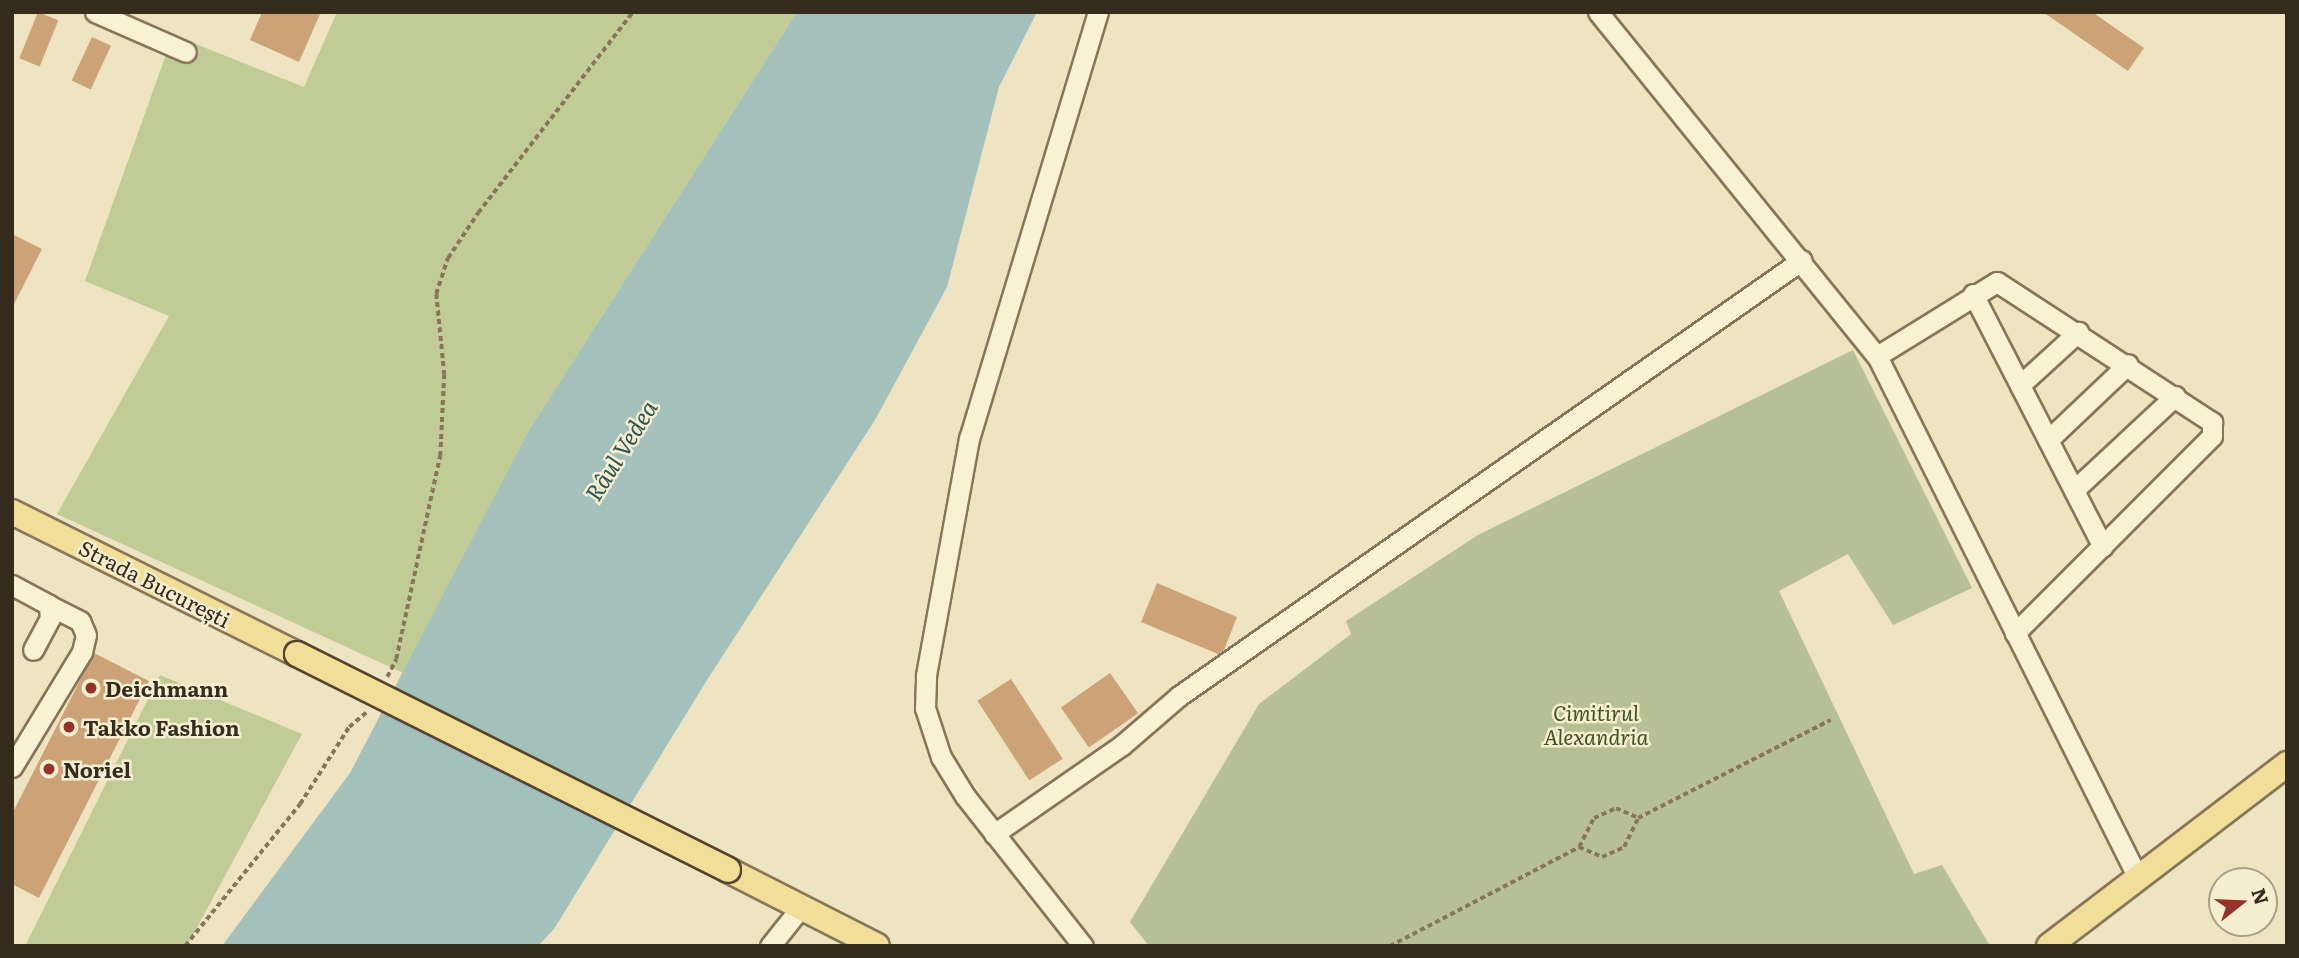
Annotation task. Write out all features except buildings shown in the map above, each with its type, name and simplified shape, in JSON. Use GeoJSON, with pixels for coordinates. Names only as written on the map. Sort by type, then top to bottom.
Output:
{"type":"FeatureCollection","features":[{"type":"Feature","properties":{"kind":"main road","name":"Strada București"},"geometry":{"type":"LineString","coordinates":[[12,512],[877,946]]}},
{"type":"Feature","properties":{"kind":"main road"},"geometry":{"type":"LineString","coordinates":[[2049,946],[2287,764]]}},
{"type":"Feature","properties":{"kind":"street"},"geometry":{"type":"LineString","coordinates":[[95,12],[186,52]]}},
{"type":"Feature","properties":{"kind":"street"},"geometry":{"type":"LineString","coordinates":[[1083,946],[994,834],[941,757],[925,708],[926,676],[969,439],[1098,12]]}},
{"type":"Feature","properties":{"kind":"street"},"geometry":{"type":"LineString","coordinates":[[1598,12],[1802,260],[1877,356],[2138,878]]}},
{"type":"Feature","properties":{"kind":"street"},"geometry":{"type":"LineString","coordinates":[[994,834],[1122,744],[1180,695],[1802,260]]}},
{"type":"Feature","properties":{"kind":"street"},"geometry":{"type":"LineString","coordinates":[[1877,356],[1973,294],[1997,282],[2006,285],[2128,364],[2212,422],[2212,436],[2015,633]]}},
{"type":"Feature","properties":{"kind":"street"},"geometry":{"type":"LineString","coordinates":[[1973,294],[2103,547]]}},
{"type":"Feature","properties":{"kind":"street"},"geometry":{"type":"LineString","coordinates":[[2020,385],[2078,332]]}},
{"type":"Feature","properties":{"kind":"street"},"geometry":{"type":"LineString","coordinates":[[2048,440],[2128,364]]}},
{"type":"Feature","properties":{"kind":"street"},"geometry":{"type":"LineString","coordinates":[[2074,490],[2175,396]]}},
{"type":"Feature","properties":{"kind":"street"},"geometry":{"type":"LineString","coordinates":[[12,584],[80,621],[86,635],[82,652],[12,767]]}},
{"type":"Feature","properties":{"kind":"street"},"geometry":{"type":"LineString","coordinates":[[33,650],[50,618],[48,605]]}},
{"type":"Feature","properties":{"kind":"street"},"geometry":{"type":"LineString","coordinates":[[770,946],[801,907]]}},
{"type":"Feature","properties":{"kind":"path"},"geometry":{"type":"LineString","coordinates":[[384,683],[396,659],[440,456],[444,375],[436,294],[448,258],[478,213],[633,12]]}},
{"type":"Feature","properties":{"kind":"path"},"geometry":{"type":"LineString","coordinates":[[185,946],[300,804],[349,727],[372,708]]}},
{"type":"Feature","properties":{"kind":"path"},"geometry":{"type":"LineString","coordinates":[[1579,847],[1602,857],[1624,847],[1638,818],[1830,720]]}},
{"type":"Feature","properties":{"kind":"path"},"geometry":{"type":"LineString","coordinates":[[1391,946],[1579,847],[1594,818],[1616,808],[1638,818]]}},
{"type":"Feature","properties":{"kind":"green space"},"geometry":{"type":"Polygon","coordinates":[[[337,12],[797,12],[529,430],[403,673],[57,514],[169,316],[85,281],[173,35],[304,87],[337,12]]]}},
{"type":"Feature","properties":{"kind":"green space","name":"Cimitirul Alexandria"},"geometry":{"type":"Polygon","coordinates":[[[1853,350],[1972,588],[1893,625],[1848,554],[1779,591],[1914,874],[1942,865],[1990,946],[1149,946],[1130,922],[1259,704],[1351,634],[1346,621],[1478,535],[1853,350]]]}},
{"type":"Feature","properties":{"kind":"green space"},"geometry":{"type":"Polygon","coordinates":[[[160,675],[302,734],[187,946],[25,946],[160,675]]]}},
{"type":"Feature","properties":{"kind":"water","name":"Râul Vedea"},"geometry":{"type":"Polygon","coordinates":[[[797,12],[1037,12],[999,87],[947,287],[875,420],[707,680],[554,929],[538,946],[222,946],[350,773],[529,430],[797,12]]]}},
{"type":"Feature","properties":{"kind":"place","name":"Deichmann"},"geometry":{"type":"Point","coordinates":[91,688]}},
{"type":"Feature","properties":{"kind":"place","name":"Takko Fashion"},"geometry":{"type":"Point","coordinates":[69,727]}},
{"type":"Feature","properties":{"kind":"place","name":"Noriel"},"geometry":{"type":"Point","coordinates":[49,769]}}]}
